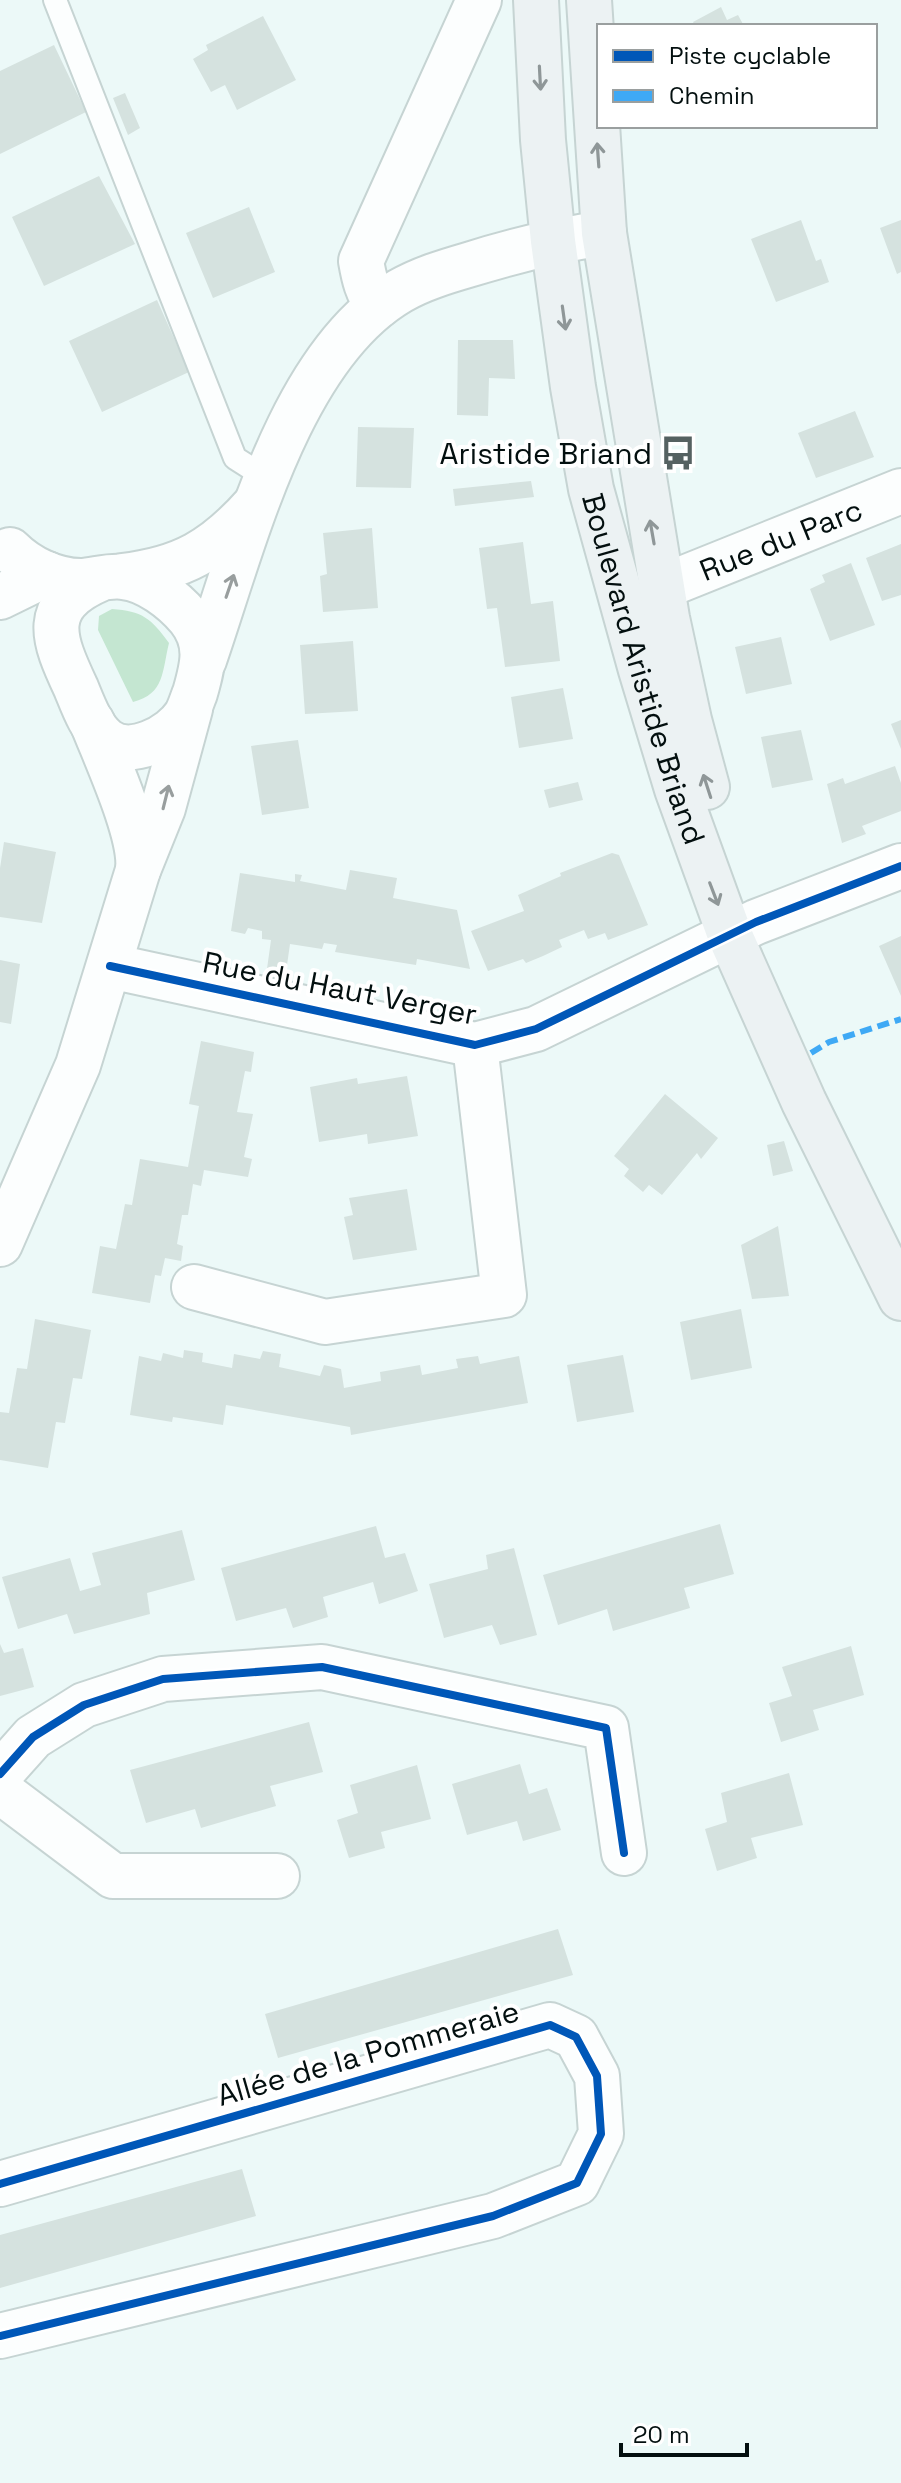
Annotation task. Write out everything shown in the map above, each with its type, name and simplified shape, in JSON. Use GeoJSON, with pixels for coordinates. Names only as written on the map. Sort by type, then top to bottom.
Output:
{"type":"FeatureCollection","features":[{"type":"Feature","properties":{"kind":"main road","name":"Boulevard Aristide Briand"},"geometry":{"type":"LineString","coordinates":[[536,0],[543,140],[573,387],[591,489],[641,670],[677,789],[743,928],[822,1078],[901,1245]]}},
{"type":"Feature","properties":{"kind":"main road","name":"Boulevard Aristide Briand"},"geometry":{"type":"LineString","coordinates":[[589,0],[597,124]]}},
{"type":"Feature","properties":{"kind":"main road","name":"Boulevard Aristide Briand"},"geometry":{"type":"LineString","coordinates":[[597,128],[604,233],[662,587],[705,782],[743,928],[804,1102],[901,1298]]}},
{"type":"Feature","properties":{"kind":"street"},"geometry":{"type":"LineString","coordinates":[[378,306],[370,297],[361,261],[479,0]]}},
{"type":"Feature","properties":{"kind":"street"},"geometry":{"type":"LineString","coordinates":[[0,1244],[78,1065],[138,870],[163,808],[204,660],[264,490],[292,418],[308,388],[330,355],[355,326],[378,306],[423,279],[553,241],[604,233]]}},
{"type":"Feature","properties":{"kind":"street"},"geometry":{"type":"LineString","coordinates":[[16,567],[70,580],[111,578],[165,569],[202,553],[232,531],[264,490]]}},
{"type":"Feature","properties":{"kind":"street","name":"Rue du Parc"},"geometry":{"type":"LineString","coordinates":[[662,587],[901,491]]}},
{"type":"Feature","properties":{"kind":"street"},"geometry":{"type":"LineString","coordinates":[[16,567],[56,642],[92,722],[134,836],[138,870]]}},
{"type":"Feature","properties":{"kind":"street"},"geometry":{"type":"LineString","coordinates":[[56,642],[57,616],[70,596],[111,578],[145,585],[178,606],[199,633],[204,660]]}},
{"type":"Feature","properties":{"kind":"street"},"geometry":{"type":"LineString","coordinates":[[92,722],[114,745],[137,746],[165,735],[185,717],[191,705]]}},
{"type":"Feature","properties":{"kind":"street"},"geometry":{"type":"LineString","coordinates":[[743,928],[901,866]]}},
{"type":"Feature","properties":{"kind":"street","name":"Rue du Haut Verger"},"geometry":{"type":"LineString","coordinates":[[110,966],[475,1045],[536,1029],[743,928]]}},
{"type":"Feature","properties":{"kind":"street"},"geometry":{"type":"LineString","coordinates":[[194,1287],[325,1322],[504,1295],[475,1045]]}},
{"type":"Feature","properties":{"kind":"street"},"geometry":{"type":"LineString","coordinates":[[0,1774],[33,1737],[84,1705],[163,1679],[322,1667],[606,1728],[624,1853]]}},
{"type":"Feature","properties":{"kind":"street"},"geometry":{"type":"LineString","coordinates":[[0,1791],[113,1876],[277,1876]]}},
{"type":"Feature","properties":{"kind":"street","name":"Allée de la Pommeraie"},"geometry":{"type":"LineString","coordinates":[[0,2184],[550,2025],[576,2037],[597,2076],[601,2134],[577,2183],[493,2216],[0,2336]]}},
{"type":"Feature","properties":{"kind":"lane"},"geometry":{"type":"LineString","coordinates":[[55,0],[235,458],[264,490]]}},
{"type":"Feature","properties":{"kind":"green space"},"geometry":{"type":"Polygon","coordinates":[[[112,609],[145,617],[169,643],[157,687],[133,702],[98,630],[99,616],[112,609]]]}},
{"type":"Feature","properties":{"kind":"building"},"geometry":{"type":"Polygon","coordinates":[[[721,7],[727,20],[738,15],[743,24],[694,24],[721,7]]]}},
{"type":"Feature","properties":{"kind":"building"},"geometry":{"type":"Polygon","coordinates":[[[263,16],[296,80],[237,110],[225,85],[211,92],[193,59],[208,50],[206,45],[263,16]]]}},
{"type":"Feature","properties":{"kind":"building"},"geometry":{"type":"Polygon","coordinates":[[[54,45],[86,112],[0,154],[0,71],[54,45]]]}},
{"type":"Feature","properties":{"kind":"building"},"geometry":{"type":"Polygon","coordinates":[[[125,93],[140,128],[128,135],[113,98],[125,93]]]}},
{"type":"Feature","properties":{"kind":"building"},"geometry":{"type":"Polygon","coordinates":[[[99,176],[135,244],[44,286],[12,217],[99,176]]]}},
{"type":"Feature","properties":{"kind":"building"},"geometry":{"type":"Polygon","coordinates":[[[249,207],[275,272],[213,298],[186,233],[249,207]]]}},
{"type":"Feature","properties":{"kind":"building"},"geometry":{"type":"Polygon","coordinates":[[[801,220],[816,261],[821,259],[829,282],[776,302],[751,239],[801,220]]]}},
{"type":"Feature","properties":{"kind":"building"},"geometry":{"type":"Polygon","coordinates":[[[901,220],[901,272],[897,274],[880,228],[901,220]]]}},
{"type":"Feature","properties":{"kind":"building"},"geometry":{"type":"Polygon","coordinates":[[[157,300],[189,372],[102,412],[69,341],[157,300]]]}},
{"type":"Feature","properties":{"kind":"building"},"geometry":{"type":"Polygon","coordinates":[[[458,340],[513,340],[515,379],[489,378],[488,416],[457,415],[458,340]]]}},
{"type":"Feature","properties":{"kind":"building"},"geometry":{"type":"Polygon","coordinates":[[[855,411],[874,457],[816,478],[798,433],[855,411]]]}},
{"type":"Feature","properties":{"kind":"building"},"geometry":{"type":"Polygon","coordinates":[[[358,427],[414,428],[411,488],[356,487],[358,427]]]}},
{"type":"Feature","properties":{"kind":"building"},"geometry":{"type":"Polygon","coordinates":[[[531,481],[534,497],[455,506],[453,489],[531,481]]]}},
{"type":"Feature","properties":{"kind":"building"},"geometry":{"type":"Polygon","coordinates":[[[372,528],[378,608],[323,612],[320,576],[327,574],[323,533],[372,528]]]}},
{"type":"Feature","properties":{"kind":"building"},"geometry":{"type":"Polygon","coordinates":[[[523,542],[531,604],[553,601],[560,661],[505,667],[497,608],[487,609],[479,548],[523,542]]]}},
{"type":"Feature","properties":{"kind":"building"},"geometry":{"type":"Polygon","coordinates":[[[901,544],[901,595],[882,601],[866,558],[901,544]]]}},
{"type":"Feature","properties":{"kind":"building"},"geometry":{"type":"Polygon","coordinates":[[[851,563],[875,625],[830,641],[810,589],[825,582],[822,575],[851,563]]]}},
{"type":"Feature","properties":{"kind":"building"},"geometry":{"type":"Polygon","coordinates":[[[781,637],[792,684],[746,694],[735,647],[781,637]]]}},
{"type":"Feature","properties":{"kind":"building"},"geometry":{"type":"Polygon","coordinates":[[[353,641],[358,711],[305,714],[300,645],[353,641]]]}},
{"type":"Feature","properties":{"kind":"building"},"geometry":{"type":"Polygon","coordinates":[[[563,688],[573,739],[519,748],[511,697],[563,688]]]}},
{"type":"Feature","properties":{"kind":"building"},"geometry":{"type":"Polygon","coordinates":[[[901,720],[901,749],[891,724],[901,720]]]}},
{"type":"Feature","properties":{"kind":"building"},"geometry":{"type":"Polygon","coordinates":[[[801,730],[813,780],[772,788],[761,737],[801,730]]]}},
{"type":"Feature","properties":{"kind":"building"},"geometry":{"type":"Polygon","coordinates":[[[298,740],[309,808],[262,815],[251,746],[298,740]]]}},
{"type":"Feature","properties":{"kind":"building"},"geometry":{"type":"Polygon","coordinates":[[[895,766],[901,783],[901,811],[862,826],[866,834],[842,843],[827,784],[843,778],[845,784],[895,766]]]}},
{"type":"Feature","properties":{"kind":"building"},"geometry":{"type":"Polygon","coordinates":[[[578,782],[583,800],[549,808],[544,790],[578,782]]]}},
{"type":"Feature","properties":{"kind":"building"},"geometry":{"type":"Polygon","coordinates":[[[4,842],[56,852],[42,923],[0,917],[0,868],[4,842]]]}},
{"type":"Feature","properties":{"kind":"building"},"geometry":{"type":"Polygon","coordinates":[[[612,853],[619,855],[648,925],[608,940],[605,933],[588,939],[584,930],[559,940],[562,947],[543,956],[488,971],[471,931],[524,911],[518,895],[561,876],[560,873],[612,853]]]}},
{"type":"Feature","properties":{"kind":"building"},"geometry":{"type":"Polygon","coordinates":[[[350,870],[397,878],[393,898],[457,910],[470,969],[417,959],[416,965],[335,952],[337,945],[324,943],[322,949],[290,944],[285,979],[266,976],[271,940],[262,939],[262,931],[248,928],[245,934],[231,931],[240,873],[295,882],[295,874],[302,875],[300,881],[346,890],[350,870]]]}},
{"type":"Feature","properties":{"kind":"building"},"geometry":{"type":"Polygon","coordinates":[[[901,936],[901,996],[879,946],[901,936]]]}},
{"type":"Feature","properties":{"kind":"building"},"geometry":{"type":"Polygon","coordinates":[[[0,960],[20,964],[11,1024],[0,1022],[0,960]]]}},
{"type":"Feature","properties":{"kind":"building"},"geometry":{"type":"Polygon","coordinates":[[[201,1041],[254,1052],[251,1072],[245,1071],[237,1112],[253,1114],[244,1157],[252,1159],[248,1177],[204,1170],[201,1186],[193,1184],[188,1215],[182,1215],[177,1244],[183,1246],[181,1261],[165,1258],[161,1276],[155,1275],[150,1303],[92,1293],[100,1246],[116,1249],[125,1204],[132,1205],[140,1159],[188,1167],[199,1106],[189,1104],[201,1041]]]}},
{"type":"Feature","properties":{"kind":"building"},"geometry":{"type":"Polygon","coordinates":[[[407,1076],[418,1136],[368,1144],[367,1134],[319,1142],[310,1087],[357,1078],[358,1084],[407,1076]]]}},
{"type":"Feature","properties":{"kind":"building"},"geometry":{"type":"Polygon","coordinates":[[[665,1094],[718,1138],[701,1159],[697,1153],[662,1195],[649,1185],[643,1192],[624,1176],[629,1169],[614,1156],[665,1094]]]}},
{"type":"Feature","properties":{"kind":"building"},"geometry":{"type":"Polygon","coordinates":[[[784,1141],[793,1171],[773,1176],[767,1145],[784,1141]]]}},
{"type":"Feature","properties":{"kind":"building"},"geometry":{"type":"Polygon","coordinates":[[[407,1189],[417,1250],[353,1260],[344,1217],[353,1215],[349,1198],[407,1189]]]}},
{"type":"Feature","properties":{"kind":"building"},"geometry":{"type":"Polygon","coordinates":[[[778,1226],[789,1296],[752,1299],[741,1245],[778,1226]]]}},
{"type":"Feature","properties":{"kind":"building"},"geometry":{"type":"Polygon","coordinates":[[[741,1309],[752,1368],[691,1380],[680,1322],[741,1309]]]}},
{"type":"Feature","properties":{"kind":"building"},"geometry":{"type":"Polygon","coordinates":[[[35,1319],[91,1330],[82,1379],[73,1378],[65,1423],[56,1422],[48,1468],[0,1460],[0,1412],[9,1413],[17,1368],[27,1369],[35,1319]]]}},
{"type":"Feature","properties":{"kind":"building"},"geometry":{"type":"Polygon","coordinates":[[[184,1350],[203,1353],[202,1362],[232,1368],[234,1354],[260,1359],[263,1351],[281,1354],[279,1367],[320,1376],[324,1365],[341,1369],[344,1388],[381,1381],[380,1372],[420,1365],[422,1375],[458,1368],[456,1359],[478,1356],[480,1364],[519,1356],[528,1403],[351,1435],[350,1427],[226,1405],[223,1425],[173,1417],[172,1422],[130,1415],[139,1356],[161,1361],[163,1353],[183,1358],[184,1350]]]}},
{"type":"Feature","properties":{"kind":"building"},"geometry":{"type":"Polygon","coordinates":[[[623,1355],[634,1412],[577,1422],[567,1365],[623,1355]]]}},
{"type":"Feature","properties":{"kind":"building"},"geometry":{"type":"Polygon","coordinates":[[[720,1524],[734,1574],[684,1588],[690,1608],[613,1631],[607,1609],[558,1625],[543,1575],[720,1524]]]}},
{"type":"Feature","properties":{"kind":"building"},"geometry":{"type":"Polygon","coordinates":[[[376,1526],[385,1558],[405,1553],[418,1591],[379,1604],[373,1582],[323,1597],[328,1617],[293,1628],[286,1608],[236,1621],[221,1568],[376,1526]]]}},
{"type":"Feature","properties":{"kind":"building"},"geometry":{"type":"Polygon","coordinates":[[[182,1530],[195,1580],[147,1593],[150,1614],[74,1634],[67,1614],[18,1629],[2,1577],[70,1558],[80,1591],[101,1585],[92,1553],[182,1530]]]}},
{"type":"Feature","properties":{"kind":"building"},"geometry":{"type":"Polygon","coordinates":[[[514,1548],[537,1635],[500,1645],[492,1625],[444,1638],[429,1584],[488,1569],[486,1555],[514,1548]]]}},
{"type":"Feature","properties":{"kind":"building"},"geometry":{"type":"Polygon","coordinates":[[[0,1644],[4,1653],[23,1648],[34,1687],[0,1696],[0,1644]]]}},
{"type":"Feature","properties":{"kind":"building"},"geometry":{"type":"Polygon","coordinates":[[[851,1646],[864,1695],[813,1710],[819,1730],[781,1742],[769,1703],[792,1696],[782,1667],[851,1646]]]}},
{"type":"Feature","properties":{"kind":"building"},"geometry":{"type":"Polygon","coordinates":[[[309,1722],[323,1772],[270,1786],[276,1806],[201,1828],[195,1809],[146,1823],[130,1770],[309,1722]]]}},
{"type":"Feature","properties":{"kind":"building"},"geometry":{"type":"Polygon","coordinates":[[[520,1764],[529,1794],[547,1788],[561,1830],[523,1841],[517,1821],[467,1835],[452,1784],[520,1764]]]}},
{"type":"Feature","properties":{"kind":"building"},"geometry":{"type":"Polygon","coordinates":[[[417,1765],[431,1819],[381,1832],[385,1848],[349,1858],[337,1820],[358,1813],[350,1785],[417,1765]]]}},
{"type":"Feature","properties":{"kind":"building"},"geometry":{"type":"Polygon","coordinates":[[[789,1773],[803,1825],[751,1838],[757,1858],[717,1871],[705,1829],[727,1822],[721,1793],[789,1773]]]}},
{"type":"Feature","properties":{"kind":"building"},"geometry":{"type":"Polygon","coordinates":[[[558,1929],[573,1975],[278,2058],[265,2014],[558,1929]]]}},
{"type":"Feature","properties":{"kind":"building"},"geometry":{"type":"Polygon","coordinates":[[[242,2169],[256,2216],[0,2288],[0,2235],[242,2169]]]}},
{"type":"Feature","properties":{"kind":"marked path"},"geometry":{"type":"LineString","coordinates":[[811,1053],[829,1042],[901,1019]]}},
{"type":"Feature","properties":{"kind":"cycle path"},"geometry":{"type":"LineString","coordinates":[[110,966],[475,1045],[536,1029],[756,922],[901,866]]}},
{"type":"Feature","properties":{"kind":"cycle path"},"geometry":{"type":"LineString","coordinates":[[0,1774],[33,1737],[84,1705],[163,1679],[322,1667],[606,1728],[624,1853]]}},
{"type":"Feature","properties":{"kind":"cycle path"},"geometry":{"type":"LineString","coordinates":[[0,2184],[550,2025],[576,2037],[597,2076],[601,2134],[577,2183],[493,2216],[0,2336]]}},
{"type":"Feature","properties":{"kind":"place","name":"Aristide Briand"},"geometry":{"type":"Point","coordinates":[678,453]}}]}
